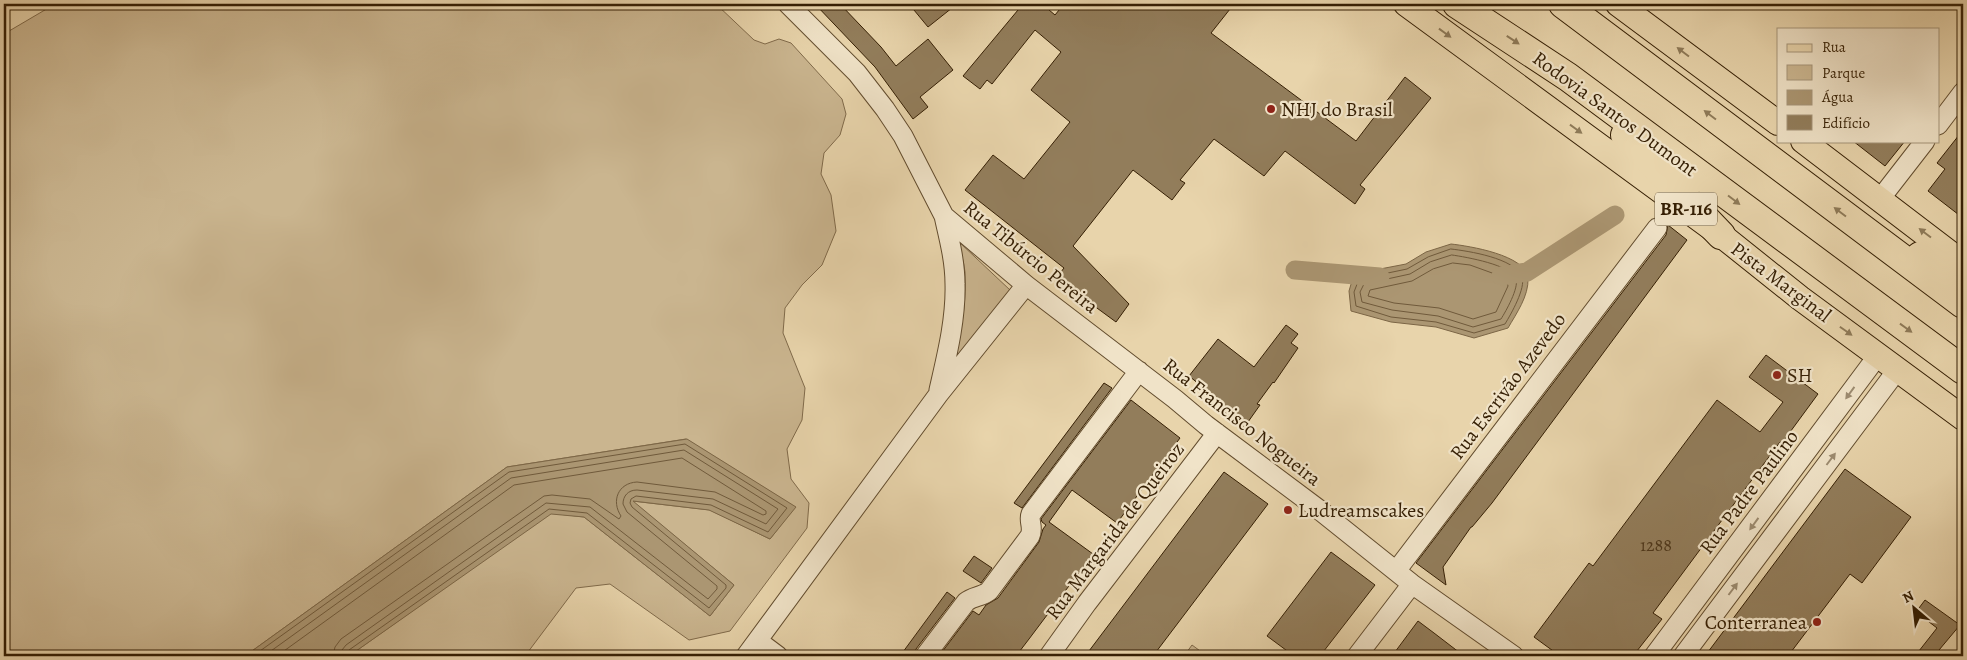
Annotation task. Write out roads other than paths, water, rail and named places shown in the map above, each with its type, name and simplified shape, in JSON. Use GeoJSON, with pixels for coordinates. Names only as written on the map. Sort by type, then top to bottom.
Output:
{"type":"FeatureCollection","features":[{"type":"Feature","properties":{"kind":"highway","name":"Rodovia Santos Dumont"},"geometry":{"type":"LineString","coordinates":[[1458,4],[1568,77],[1963,370]]}},
{"type":"Feature","properties":{"kind":"highway"},"geometry":{"type":"LineString","coordinates":[[1563,4],[1963,304]]}},
{"type":"Feature","properties":{"kind":"highway"},"geometry":{"type":"LineString","coordinates":[[1568,77],[1721,235]]}},
{"type":"Feature","properties":{"kind":"highway"},"geometry":{"type":"LineString","coordinates":[[1862,228],[1963,277]]}},
{"type":"Feature","properties":{"kind":"main road","name":"Pista Marginal"},"geometry":{"type":"LineString","coordinates":[[1406,4],[1721,235],[1800,298],[1879,354],[1963,418]]}},
{"type":"Feature","properties":{"kind":"main road"},"geometry":{"type":"LineString","coordinates":[[1630,7],[1777,122]]}},
{"type":"Feature","properties":{"kind":"main road"},"geometry":{"type":"LineString","coordinates":[[1804,142],[1963,262]]}},
{"type":"Feature","properties":{"kind":"street","name":"Rua Tibúrcio Pereira"},"geometry":{"type":"LineString","coordinates":[[788,4],[857,73],[885,109],[903,136],[944,216],[1026,285],[1137,369]]}},
{"type":"Feature","properties":{"kind":"street"},"geometry":{"type":"LineString","coordinates":[[1940,122],[1963,92]]}},
{"type":"Feature","properties":{"kind":"street"},"geometry":{"type":"LineString","coordinates":[[1880,199],[1924,142]]}},
{"type":"Feature","properties":{"kind":"street"},"geometry":{"type":"LineString","coordinates":[[938,395],[948,349],[955,301],[952,249],[944,216]]}},
{"type":"Feature","properties":{"kind":"street","name":"Rua Escrivão Azevedo"},"geometry":{"type":"LineString","coordinates":[[1396,571],[1657,228]]}},
{"type":"Feature","properties":{"kind":"street"},"geometry":{"type":"LineString","coordinates":[[778,656],[752,649],[938,395],[1026,285]]}},
{"type":"Feature","properties":{"kind":"street","name":"Rua Padre Paulino"},"geometry":{"type":"LineString","coordinates":[[1654,656],[1879,354]]}},
{"type":"Feature","properties":{"kind":"street"},"geometry":{"type":"LineString","coordinates":[[925,656],[966,602],[974,597],[985,595],[1001,576],[1030,536],[1032,530],[1029,518],[1031,514],[1137,369]]}},
{"type":"Feature","properties":{"kind":"street","name":"Rua Francisco Nogueira"},"geometry":{"type":"LineString","coordinates":[[1137,369],[1412,584],[1514,656]]}},
{"type":"Feature","properties":{"kind":"street"},"geometry":{"type":"LineString","coordinates":[[1683,656],[1898,369]]}},
{"type":"Feature","properties":{"kind":"street","name":"Rua Margarida de Queiroz"},"geometry":{"type":"LineString","coordinates":[[1049,656],[1217,433]]}},
{"type":"Feature","properties":{"kind":"street"},"geometry":{"type":"LineString","coordinates":[[1357,656],[1412,584]]}},
{"type":"Feature","properties":{"kind":"water"},"geometry":{"type":"Polygon","coordinates":[[[1451,244],[1495,253],[1518,263],[1525,270],[1528,285],[1521,304],[1508,328],[1474,338],[1436,327],[1391,322],[1351,311],[1349,291],[1354,274],[1406,264],[1426,252],[1451,244]]]}},
{"type":"Feature","properties":{"kind":"water"},"geometry":{"type":"Polygon","coordinates":[[[687,439],[796,507],[770,539],[709,510],[633,501],[734,585],[710,616],[584,517],[551,514],[349,656],[245,656],[507,467],[687,439]]]}},
{"type":"Feature","properties":{"kind":"waterway"},"geometry":{"type":"LineString","coordinates":[[1501,276],[1527,272],[1615,215]]}},
{"type":"Feature","properties":{"kind":"waterway"},"geometry":{"type":"LineString","coordinates":[[1295,270],[1380,277]]}},
{"type":"Feature","properties":{"kind":"place","name":"NHJ do Brasil"},"geometry":{"type":"Point","coordinates":[1271,109]}},
{"type":"Feature","properties":{"kind":"place","name":"SH"},"geometry":{"type":"Point","coordinates":[1777,375]}},
{"type":"Feature","properties":{"kind":"place","name":"Ludreamscakes"},"geometry":{"type":"Point","coordinates":[1288,510]}},
{"type":"Feature","properties":{"kind":"place","name":"Conterranea"},"geometry":{"type":"Point","coordinates":[1817,622]}}]}
